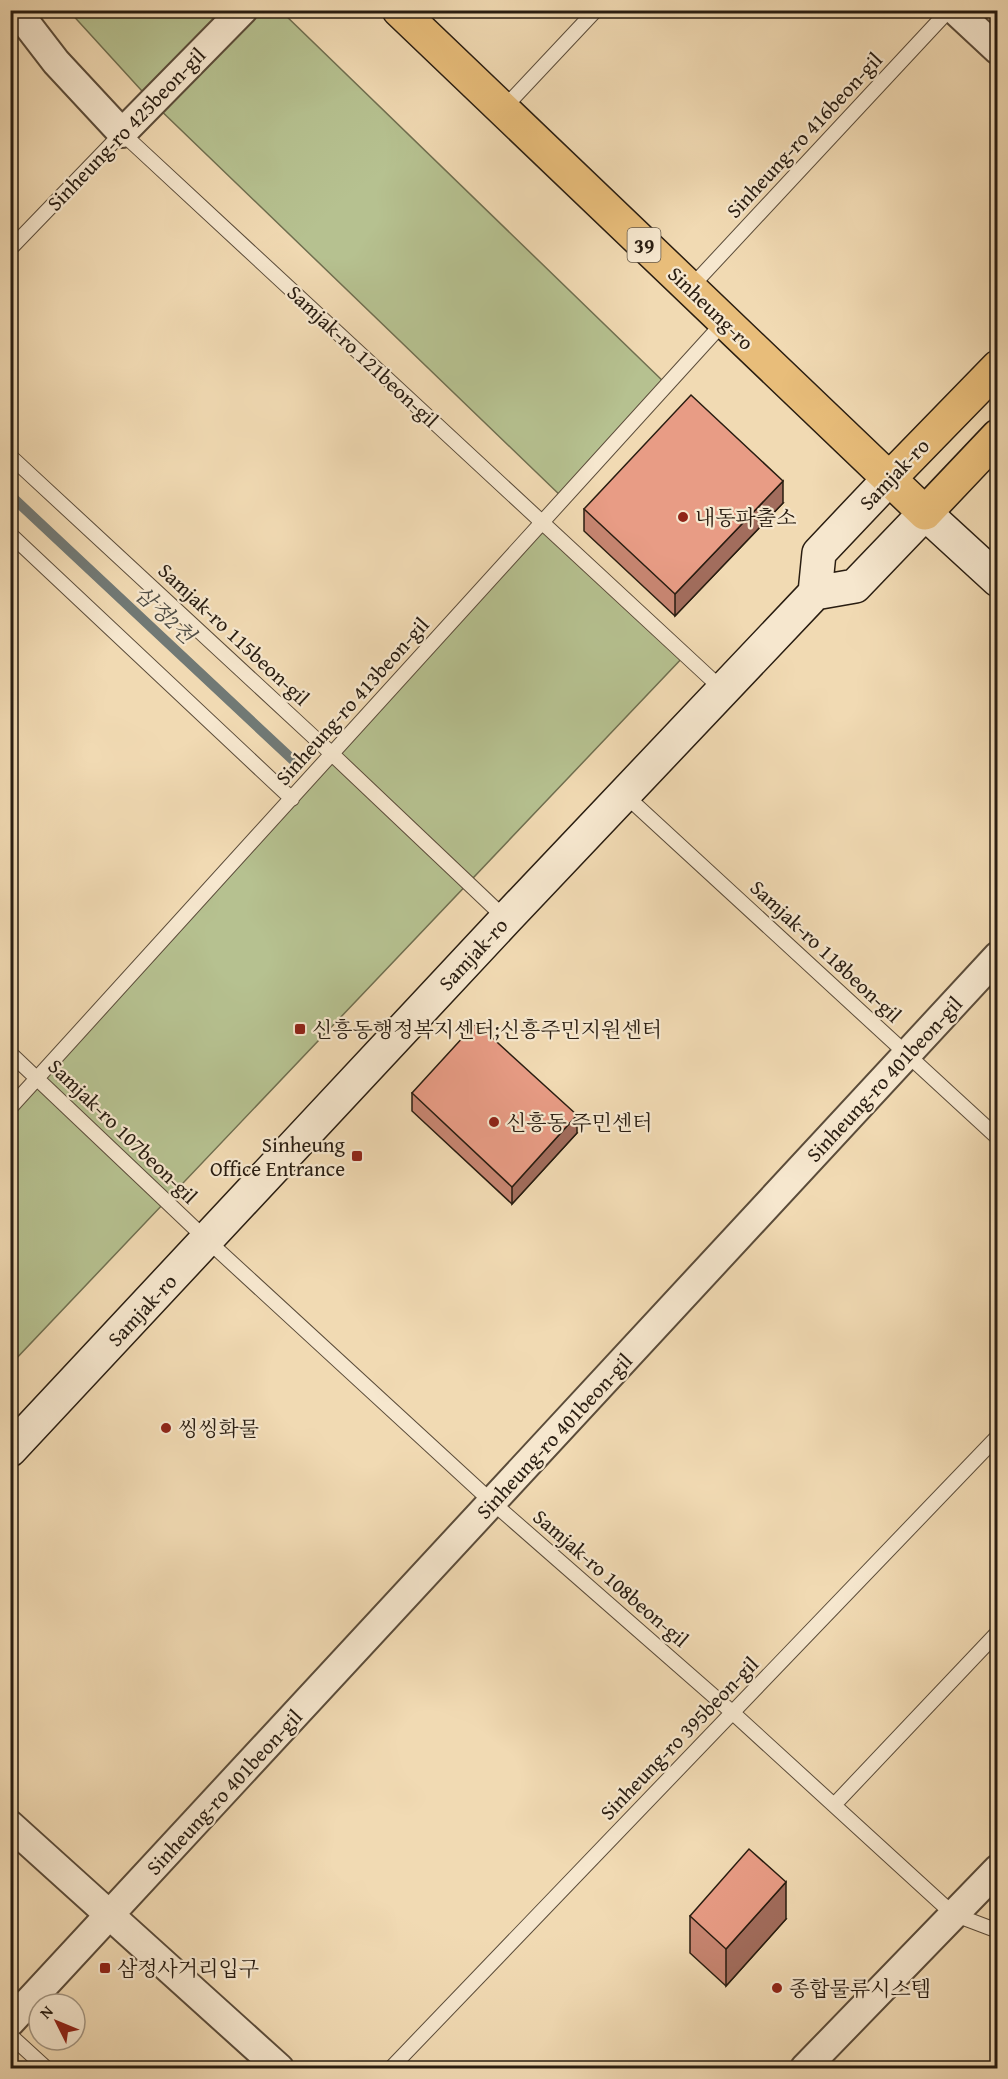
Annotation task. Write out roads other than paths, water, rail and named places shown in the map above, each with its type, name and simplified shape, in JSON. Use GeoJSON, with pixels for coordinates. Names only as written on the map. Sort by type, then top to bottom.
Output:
{"type":"FeatureCollection","features":[{"type":"Feature","properties":{"kind":"main road","name":"Sinheung-ro"},"geometry":{"type":"LineString","coordinates":[[399,10],[925,513]]}},
{"type":"Feature","properties":{"kind":"main road","name":"Samjak-ro"},"geometry":{"type":"LineString","coordinates":[[889,479],[998,367]]}},
{"type":"Feature","properties":{"kind":"main road"},"geometry":{"type":"LineString","coordinates":[[925,513],[998,436]]}},
{"type":"Feature","properties":{"kind":"street","name":"Samjak-ro 121beon-gil"},"geometry":{"type":"LineString","coordinates":[[16,10],[56,62],[122,133]]}},
{"type":"Feature","properties":{"kind":"street","name":"Sinheung-ro 425beon-gil"},"geometry":{"type":"LineString","coordinates":[[122,133],[243,10]]}},
{"type":"Feature","properties":{"kind":"street"},"geometry":{"type":"LineString","coordinates":[[955,10],[998,50]]}},
{"type":"Feature","properties":{"kind":"street","name":"Samjak-ro"},"geometry":{"type":"LineString","coordinates":[[10,1450],[506,919],[815,593],[819,553],[889,479]]}},
{"type":"Feature","properties":{"kind":"street"},"geometry":{"type":"LineString","coordinates":[[815,593],[855,586],[925,513]]}},
{"type":"Feature","properties":{"kind":"street","name":"Sinheung-ro"},"geometry":{"type":"LineString","coordinates":[[925,513],[998,580]]}},
{"type":"Feature","properties":{"kind":"street","name":"Sinheung-ro 401beon-gil"},"geometry":{"type":"LineString","coordinates":[[10,2022],[998,956]]}},
{"type":"Feature","properties":{"kind":"street"},"geometry":{"type":"LineString","coordinates":[[10,1825],[279,2068]]}},
{"type":"Feature","properties":{"kind":"street"},"geometry":{"type":"LineString","coordinates":[[805,2068],[998,1869]]}},
{"type":"Feature","properties":{"kind":"lane"},"geometry":{"type":"LineString","coordinates":[[503,109],[596,10]]}},
{"type":"Feature","properties":{"kind":"lane","name":"Sinheung-ro 416beon-gil"},"geometry":{"type":"LineString","coordinates":[[690,288],[948,10]]}},
{"type":"Feature","properties":{"kind":"lane","name":"Sinheung-ro 425beon-gil"},"geometry":{"type":"LineString","coordinates":[[10,249],[122,133]]}},
{"type":"Feature","properties":{"kind":"lane","name":"Samjak-ro 121beon-gil"},"geometry":{"type":"LineString","coordinates":[[122,133],[723,690]]}},
{"type":"Feature","properties":{"kind":"lane","name":"Sinheung-ro 413beon-gil"},"geometry":{"type":"LineString","coordinates":[[10,1108],[724,322]]}},
{"type":"Feature","properties":{"kind":"lane","name":"Samjak-ro 115beon-gil"},"geometry":{"type":"LineString","coordinates":[[10,456],[332,754],[506,919]]}},
{"type":"Feature","properties":{"kind":"lane"},"geometry":{"type":"LineString","coordinates":[[10,534],[292,799]]}},
{"type":"Feature","properties":{"kind":"lane","name":"Samjak-ro 118beon-gil"},"geometry":{"type":"LineString","coordinates":[[626,795],[998,1138]]}},
{"type":"Feature","properties":{"kind":"lane","name":"Samjak-ro 107beon-gil"},"geometry":{"type":"LineString","coordinates":[[10,1053],[207,1240]]}},
{"type":"Feature","properties":{"kind":"lane","name":"Samjak-ro 108beon-gil"},"geometry":{"type":"LineString","coordinates":[[207,1240],[492,1502],[733,1713],[953,1914],[998,1931]]}},
{"type":"Feature","properties":{"kind":"lane","name":"Sinheung-ro 395beon-gil"},"geometry":{"type":"LineString","coordinates":[[391,2068],[998,1436]]}},
{"type":"Feature","properties":{"kind":"lane"},"geometry":{"type":"LineString","coordinates":[[834,1805],[998,1632]]}},
{"type":"Feature","properties":{"kind":"lane"},"geometry":{"type":"LineString","coordinates":[[10,2035],[46,2068]]}},
{"type":"Feature","properties":{"kind":"waterway","name":"삼정2천"},"geometry":{"type":"LineString","coordinates":[[10,495],[294,761]]}},
{"type":"Feature","properties":{"kind":"place","name":"내동파출소"},"geometry":{"type":"Point","coordinates":[683,517]}},
{"type":"Feature","properties":{"kind":"place","name":"신흥동행정복지센터;신흥주민지원센터"},"geometry":{"type":"Point","coordinates":[300,1029]}},
{"type":"Feature","properties":{"kind":"place","name":"신흥동 주민센터"},"geometry":{"type":"Point","coordinates":[494,1122]}},
{"type":"Feature","properties":{"kind":"place","name":"Sinheung Office Entrance"},"geometry":{"type":"Point","coordinates":[357,1156]}},
{"type":"Feature","properties":{"kind":"place","name":"씽씽화물"},"geometry":{"type":"Point","coordinates":[166,1428]}},
{"type":"Feature","properties":{"kind":"place","name":"삼정사거리입구"},"geometry":{"type":"Point","coordinates":[105,1968]}},
{"type":"Feature","properties":{"kind":"place","name":"종합물류시스템"},"geometry":{"type":"Point","coordinates":[777,1988]}}]}
